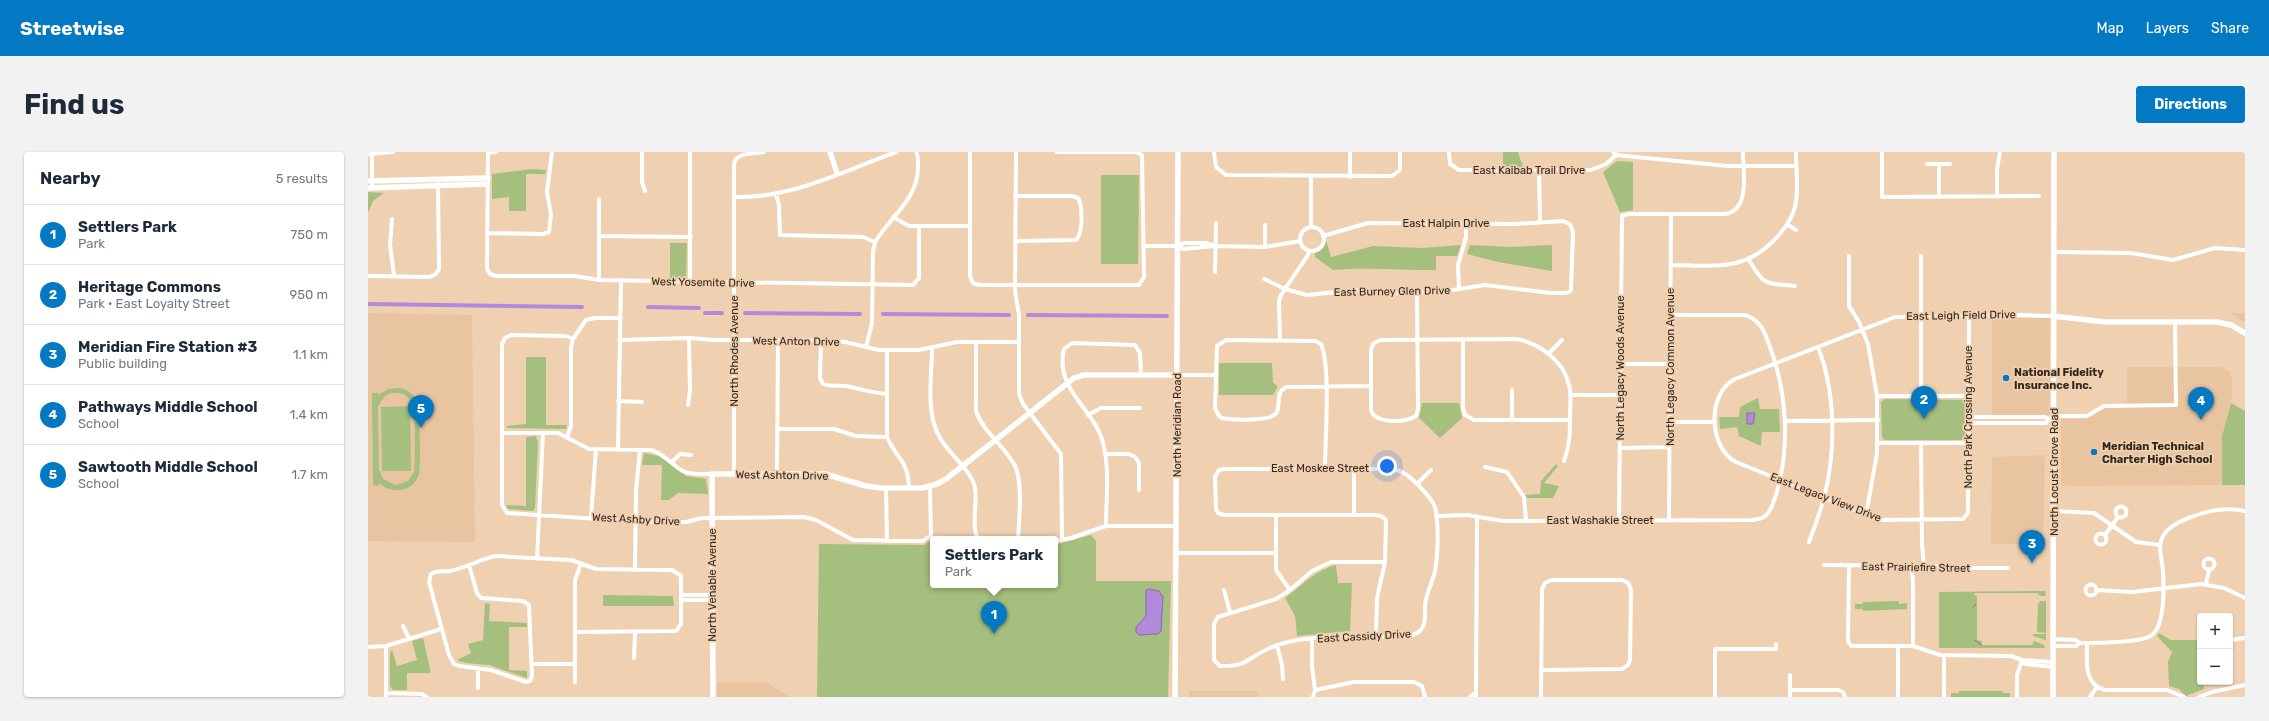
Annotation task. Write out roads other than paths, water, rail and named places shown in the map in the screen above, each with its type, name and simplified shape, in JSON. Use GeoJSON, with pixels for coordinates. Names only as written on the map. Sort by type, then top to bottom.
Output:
{"type":"FeatureCollection","features":[{"type":"Feature","properties":{"kind":"street"},"geometry":{"type":"LineString","coordinates":[[393,152],[370,154],[370,185],[488,178]]}},
{"type":"Feature","properties":{"kind":"street"},"geometry":{"type":"LineString","coordinates":[[496,152],[488,152],[487,233],[544,234],[549,232],[551,214],[547,192],[552,152]]}},
{"type":"Feature","properties":{"kind":"street"},"geometry":{"type":"LineString","coordinates":[[642,152],[642,182],[645,191]]}},
{"type":"Feature","properties":{"kind":"street"},"geometry":{"type":"LineString","coordinates":[[690,152],[690,281]]}},
{"type":"Feature","properties":{"kind":"street","name":"North Rhodes Avenue"},"geometry":{"type":"LineString","coordinates":[[734,474],[734,164],[737,157],[764,152]]}},
{"type":"Feature","properties":{"kind":"street"},"geometry":{"type":"LineString","coordinates":[[830,152],[837,173]]}},
{"type":"Feature","properties":{"kind":"street"},"geometry":{"type":"LineString","coordinates":[[734,197],[756,197],[776,194],[896,152]]}},
{"type":"Feature","properties":{"kind":"street"},"geometry":{"type":"LineString","coordinates":[[866,347],[872,323],[872,285],[875,242],[914,192],[918,158],[916,152]]}},
{"type":"Feature","properties":{"kind":"street"},"geometry":{"type":"LineString","coordinates":[[970,152],[970,276],[973,283],[979,285],[1015,286],[1136,287],[1142,283],[1144,277],[1142,155],[1136,152],[1057,152]]}},
{"type":"Feature","properties":{"kind":"street"},"geometry":{"type":"LineString","coordinates":[[1016,152],[1015,286],[1019,315],[1019,394],[1023,404],[1061,454],[1062,540]]}},
{"type":"Feature","properties":{"kind":"street","name":"North Meridian Road"},"geometry":{"type":"LineString","coordinates":[[1175,697],[1179,246],[1178,152]]}},
{"type":"Feature","properties":{"kind":"street"},"geometry":{"type":"LineString","coordinates":[[1214,152],[1216,167],[1220,172],[1232,177],[1392,176],[1400,170],[1400,152]]}},
{"type":"Feature","properties":{"kind":"street"},"geometry":{"type":"LineString","coordinates":[[1350,152],[1350,177]]}},
{"type":"Feature","properties":{"kind":"street","name":"East Kaibab Trail Drive"},"geometry":{"type":"LineString","coordinates":[[1449,152],[1450,164],[1459,170],[1591,170],[1606,164],[1615,153],[1743,166],[1796,166]]}},
{"type":"Feature","properties":{"kind":"street"},"geometry":{"type":"LineString","coordinates":[[1670,214],[1724,214],[1737,209],[1743,196],[1743,152]]}},
{"type":"Feature","properties":{"kind":"street"},"geometry":{"type":"LineString","coordinates":[[1670,265],[1727,265],[1749,260],[1762,252],[1788,225],[1796,206],[1796,152]]}},
{"type":"Feature","properties":{"kind":"street"},"geometry":{"type":"LineString","coordinates":[[1882,152],[1882,197],[2039,196]]}},
{"type":"Feature","properties":{"kind":"street"},"geometry":{"type":"LineString","coordinates":[[1997,196],[1997,169],[2000,152]]}},
{"type":"Feature","properties":{"kind":"street","name":"North Locust Grove Road"},"geometry":{"type":"LineString","coordinates":[[2053,697],[2054,511],[2051,419],[2054,152]]}},
{"type":"Feature","properties":{"kind":"street"},"geometry":{"type":"LineString","coordinates":[[1927,164],[1950,164]]}},
{"type":"Feature","properties":{"kind":"street"},"geometry":{"type":"LineString","coordinates":[[1939,164],[1939,196]]}},
{"type":"Feature","properties":{"kind":"street"},"geometry":{"type":"LineString","coordinates":[[1539,171],[1540,221]]}},
{"type":"Feature","properties":{"kind":"street"},"geometry":{"type":"LineString","coordinates":[[1311,177],[1311,227]]}},
{"type":"Feature","properties":{"kind":"street"},"geometry":{"type":"LineString","coordinates":[[438,181],[487,184]]}},
{"type":"Feature","properties":{"kind":"street"},"geometry":{"type":"LineString","coordinates":[[368,276],[430,277],[436,274],[439,269],[438,181]]}},
{"type":"Feature","properties":{"kind":"street"},"geometry":{"type":"LineString","coordinates":[[776,194],[779,205],[780,235],[863,237],[875,242]]}},
{"type":"Feature","properties":{"kind":"street"},"geometry":{"type":"LineString","coordinates":[[1015,196],[1072,196],[1078,198],[1080,204],[1080,233],[1078,238],[1072,241],[1015,241]]}},
{"type":"Feature","properties":{"kind":"street"},"geometry":{"type":"LineString","coordinates":[[599,199],[599,280]]}},
{"type":"Feature","properties":{"kind":"street","name":"North Legacy Woods Avenue"},"geometry":{"type":"LineString","coordinates":[[1619,520],[1622,216],[1628,214],[1670,214]]}},
{"type":"Feature","properties":{"kind":"street","name":"North Legacy Common Avenue"},"geometry":{"type":"LineString","coordinates":[[1669,520],[1670,214]]}},
{"type":"Feature","properties":{"kind":"street"},"geometry":{"type":"LineString","coordinates":[[893,217],[902,224],[919,226],[970,226]]}},
{"type":"Feature","properties":{"kind":"street"},"geometry":{"type":"LineString","coordinates":[[392,219],[390,250],[394,276]]}},
{"type":"Feature","properties":{"kind":"street","name":"East Halpin Drive"},"geometry":{"type":"LineString","coordinates":[[1323,236],[1368,223],[1466,222],[1514,224],[1540,221],[1563,221],[1570,224],[1573,232],[1571,290]]}},
{"type":"Feature","properties":{"kind":"street"},"geometry":{"type":"LineString","coordinates":[[1460,289],[1458,265],[1465,243],[1466,222]]}},
{"type":"Feature","properties":{"kind":"street"},"geometry":{"type":"LineString","coordinates":[[1215,272],[1216,223]]}},
{"type":"Feature","properties":{"kind":"street"},"geometry":{"type":"LineString","coordinates":[[1265,225],[1265,247]]}},
{"type":"Feature","properties":{"kind":"street"},"geometry":{"type":"LineString","coordinates":[[1788,225],[1796,230]]}},
{"type":"Feature","properties":{"kind":"street","name":"West Yosemite Drive"},"geometry":{"type":"LineString","coordinates":[[487,233],[487,269],[490,274],[496,276],[575,276],[599,280],[913,285],[917,283],[919,278],[919,226]]}},
{"type":"Feature","properties":{"kind":"street"},"geometry":{"type":"LineString","coordinates":[[1309,251],[1319,248],[1323,243],[1323,236],[1319,230],[1311,227]]}},
{"type":"Feature","properties":{"kind":"street"},"geometry":{"type":"LineString","coordinates":[[1309,251],[1303,247],[1300,241],[1301,233],[1311,227]]}},
{"type":"Feature","properties":{"kind":"street"},"geometry":{"type":"LineString","coordinates":[[599,236],[691,237]]}},
{"type":"Feature","properties":{"kind":"street"},"geometry":{"type":"LineString","coordinates":[[1144,246],[1179,246],[1183,243],[1206,243],[1215,246],[1265,247],[1300,241]]}},
{"type":"Feature","properties":{"kind":"street"},"geometry":{"type":"LineString","coordinates":[[2054,252],[2131,253],[2173,260],[2215,248],[2245,250]]}},
{"type":"Feature","properties":{"kind":"street"},"geometry":{"type":"LineString","coordinates":[[1280,340],[1279,301],[1285,289],[1308,255],[1309,251]]}},
{"type":"Feature","properties":{"kind":"street"},"geometry":{"type":"LineString","coordinates":[[1849,256],[1849,306],[1862,329],[1868,344],[1877,396],[1878,443],[1873,490],[1866,515]]}},
{"type":"Feature","properties":{"kind":"street"},"geometry":{"type":"LineString","coordinates":[[1921,256],[1921,396]]}},
{"type":"Feature","properties":{"kind":"street"},"geometry":{"type":"LineString","coordinates":[[1749,260],[1760,279],[1764,282],[1795,286]]}},
{"type":"Feature","properties":{"kind":"street","name":"East Burney Glen Drive"},"geometry":{"type":"LineString","coordinates":[[1264,279],[1285,289],[1307,295],[1356,290],[1417,293],[1485,285],[1551,293],[1567,293],[1571,290]]}},
{"type":"Feature","properties":{"kind":"street"},"geometry":{"type":"LineString","coordinates":[[618,450],[621,280]]}},
{"type":"Feature","properties":{"kind":"street"},"geometry":{"type":"LineString","coordinates":[[1417,293],[1418,339],[1418,409],[1416,416],[1407,420],[1380,420],[1374,416],[1371,410],[1371,349],[1374,343],[1381,340],[1418,339],[1516,339],[1529,341],[1548,354],[1559,364],[1566,376],[1570,395],[1570,445],[1564,461]]}},
{"type":"Feature","properties":{"kind":"street"},"geometry":{"type":"LineString","coordinates":[[1670,315],[1740,314],[1751,316],[1762,327],[1776,364],[1781,384],[1785,421],[1784,451],[1780,480]]}},
{"type":"Feature","properties":{"kind":"street","name":"East Leigh Field Drive"},"geometry":{"type":"LineString","coordinates":[[1715,422],[1717,401],[1726,385],[1735,379],[1895,317],[1922,315],[2053,316],[2105,322],[2224,323],[2245,332]]}},
{"type":"Feature","properties":{"kind":"street","name":"North Park Crossing Avenue"},"geometry":{"type":"LineString","coordinates":[[1965,518],[1968,512],[1969,315]]}},
{"type":"Feature","properties":{"kind":"street"},"geometry":{"type":"LineString","coordinates":[[567,437],[571,426],[571,348],[573,339],[586,320],[595,318],[621,318]]}},
{"type":"Feature","properties":{"kind":"street"},"geometry":{"type":"LineString","coordinates":[[1969,417],[2045,417],[2051,419],[2087,416],[2104,406],[2176,405],[2175,322]]}},
{"type":"Feature","properties":{"kind":"street"},"geometry":{"type":"LineString","coordinates":[[502,433],[502,344],[505,338],[511,336],[566,336],[573,339]]}},
{"type":"Feature","properties":{"kind":"street"},"geometry":{"type":"LineString","coordinates":[[688,405],[690,390],[690,338]]}},
{"type":"Feature","properties":{"kind":"street","name":"West Anton Drive"},"geometry":{"type":"LineString","coordinates":[[620,340],[690,338],[734,340],[821,340],[845,342],[887,350],[918,350],[932,348],[952,342],[1019,342]]}},
{"type":"Feature","properties":{"kind":"street"},"geometry":{"type":"LineString","coordinates":[[1463,339],[1463,408],[1465,415],[1474,420],[1570,420]]}},
{"type":"Feature","properties":{"kind":"street"},"geometry":{"type":"LineString","coordinates":[[777,474],[778,340]]}},
{"type":"Feature","properties":{"kind":"street"},"geometry":{"type":"LineString","coordinates":[[821,340],[820,378],[823,384],[829,386],[844,386],[870,393],[887,394]]}},
{"type":"Feature","properties":{"kind":"street"},"geometry":{"type":"LineString","coordinates":[[1325,468],[1325,387],[1324,351],[1321,344],[1315,341],[1280,340],[1226,340],[1219,343],[1216,349],[1216,408],[1219,416],[1227,419],[1268,419],[1277,412],[1278,396],[1286,387],[1325,387],[1371,386]]}},
{"type":"Feature","properties":{"kind":"street"},"geometry":{"type":"LineString","coordinates":[[1548,354],[1562,340]]}},
{"type":"Feature","properties":{"kind":"street"},"geometry":{"type":"LineString","coordinates":[[976,342],[976,411],[981,421],[1012,461],[1018,472],[1018,536]]}},
{"type":"Feature","properties":{"kind":"street"},"geometry":{"type":"LineString","coordinates":[[1106,526],[1106,454],[1100,434],[1067,383],[1063,372],[1063,353],[1066,346],[1072,343],[1132,344],[1138,347],[1141,375]]}},
{"type":"Feature","properties":{"kind":"street"},"geometry":{"type":"LineString","coordinates":[[1809,542],[1824,498],[1829,466],[1832,421],[1823,360],[1818,347]]}},
{"type":"Feature","properties":{"kind":"street"},"geometry":{"type":"LineString","coordinates":[[932,348],[934,423],[942,442],[962,467],[975,488],[975,533],[977,536]]}},
{"type":"Feature","properties":{"kind":"street"},"geometry":{"type":"LineString","coordinates":[[887,350],[887,437],[892,448],[905,464],[909,488]]}},
{"type":"Feature","properties":{"kind":"street"},"geometry":{"type":"LineString","coordinates":[[1620,364],[1670,364]]}},
{"type":"Feature","properties":{"kind":"street","name":"West Ashton Drive"},"geometry":{"type":"LineString","coordinates":[[502,433],[558,433],[589,449],[655,451],[689,473],[825,474],[873,488],[909,488],[930,486],[946,479],[1067,383],[1084,375],[1177,375]]}},
{"type":"Feature","properties":{"kind":"street"},"geometry":{"type":"LineString","coordinates":[[1177,375],[1216,375]]}},
{"type":"Feature","properties":{"kind":"street"},"geometry":{"type":"LineString","coordinates":[[1512,390],[1512,420]]}},
{"type":"Feature","properties":{"kind":"street"},"geometry":{"type":"LineString","coordinates":[[1570,395],[1620,395]]}},
{"type":"Feature","properties":{"kind":"street"},"geometry":{"type":"LineString","coordinates":[[1877,396],[1969,396]]}},
{"type":"Feature","properties":{"kind":"street"},"geometry":{"type":"LineString","coordinates":[[618,401],[642,402]]}},
{"type":"Feature","properties":{"kind":"street"},"geometry":{"type":"LineString","coordinates":[[1088,415],[1101,408],[1140,408]]}},
{"type":"Feature","properties":{"kind":"street"},"geometry":{"type":"LineString","coordinates":[[1969,423],[2046,423],[2051,419]]}},
{"type":"Feature","properties":{"kind":"street"},"geometry":{"type":"LineString","coordinates":[[1785,421],[1878,420]]}},
{"type":"Feature","properties":{"kind":"street"},"geometry":{"type":"LineString","coordinates":[[1670,422],[1715,422]]}},
{"type":"Feature","properties":{"kind":"street","name":"East Legacy View Drive"},"geometry":{"type":"LineString","coordinates":[[1715,422],[1719,444],[1726,456],[1736,462],[1879,520],[1958,520],[1965,518]]}},
{"type":"Feature","properties":{"kind":"street"},"geometry":{"type":"LineString","coordinates":[[778,429],[834,429],[856,436],[887,437]]}},
{"type":"Feature","properties":{"kind":"street","name":"West Ashby Drive"},"geometry":{"type":"LineString","coordinates":[[502,433],[502,505],[505,511],[510,514],[591,517],[635,522],[686,522],[699,518],[712,517],[804,517],[816,520],[853,540],[923,541],[929,538],[931,532],[930,486]]}},
{"type":"Feature","properties":{"kind":"street"},"geometry":{"type":"LineString","coordinates":[[537,559],[543,433]]}},
{"type":"Feature","properties":{"kind":"street"},"geometry":{"type":"LineString","coordinates":[[1878,443],[1968,443]]}},
{"type":"Feature","properties":{"kind":"street"},"geometry":{"type":"LineString","coordinates":[[1921,443],[1924,566]]}},
{"type":"Feature","properties":{"kind":"street"},"geometry":{"type":"LineString","coordinates":[[1620,448],[1670,448]]}},
{"type":"Feature","properties":{"kind":"street"},"geometry":{"type":"LineString","coordinates":[[591,517],[596,449]]}},
{"type":"Feature","properties":{"kind":"street"},"geometry":{"type":"LineString","coordinates":[[635,570],[636,490],[640,450]]}},
{"type":"Feature","properties":{"kind":"street"},"geometry":{"type":"LineString","coordinates":[[672,462],[680,454],[691,455]]}},
{"type":"Feature","properties":{"kind":"street"},"geometry":{"type":"LineString","coordinates":[[1106,454],[1129,454],[1136,457],[1139,463],[1139,490]]}},
{"type":"Feature","properties":{"kind":"street"},"geometry":{"type":"LineString","coordinates":[[1485,467],[1507,472],[1524,497],[1526,520]]}},
{"type":"Feature","properties":{"kind":"street"},"geometry":{"type":"LineString","coordinates":[[1354,468],[1354,515]]}},
{"type":"Feature","properties":{"kind":"street","name":"East Moskee Street"},"geometry":{"type":"LineString","coordinates":[[1276,515],[1224,515],[1218,513],[1216,509],[1215,477],[1219,470],[1354,468],[1390,469],[1402,472],[1417,484],[1430,498],[1436,516],[1436,564],[1426,600],[1424,624],[1421,629]]}},
{"type":"Feature","properties":{"kind":"street"},"geometry":{"type":"LineString","coordinates":[[1417,484],[1431,470]]}},
{"type":"Feature","properties":{"kind":"street","name":"North Venable Avenue"},"geometry":{"type":"LineString","coordinates":[[712,474],[713,697]]}},
{"type":"Feature","properties":{"kind":"street","name":"East Washakie Street"},"geometry":{"type":"LineString","coordinates":[[1436,516],[1477,517],[1503,520],[1753,520],[1763,518],[1770,510],[1780,480]]}},
{"type":"Feature","properties":{"kind":"street"},"geometry":{"type":"LineString","coordinates":[[886,488],[886,541]]}},
{"type":"Feature","properties":{"kind":"street"},"geometry":{"type":"LineString","coordinates":[[2053,639],[2075,640],[2080,643],[2087,643],[2140,640],[2149,638],[2156,632],[2161,620],[2162,588],[2160,545],[2168,529],[2200,514],[2217,510],[2245,511]]}},
{"type":"Feature","properties":{"kind":"street"},"geometry":{"type":"LineString","coordinates":[[2054,511],[2089,512],[2102,517],[2136,542],[2160,545]]}},
{"type":"Feature","properties":{"kind":"street"},"geometry":{"type":"LineString","coordinates":[[1290,590],[1276,570],[1276,515],[1381,516],[1386,520],[1385,562],[1376,598],[1376,635]]}},
{"type":"Feature","properties":{"kind":"street"},"geometry":{"type":"LineString","coordinates":[[1470,697],[1475,695],[1477,517]]}},
{"type":"Feature","properties":{"kind":"street"},"geometry":{"type":"LineString","coordinates":[[2105,535],[2118,517]]}},
{"type":"Feature","properties":{"kind":"street"},"geometry":{"type":"LineString","coordinates":[[1058,541],[1106,526],[1176,526]]}},
{"type":"Feature","properties":{"kind":"street"},"geometry":{"type":"LineString","coordinates":[[1176,553],[1276,554]]}},
{"type":"Feature","properties":{"kind":"street"},"geometry":{"type":"LineString","coordinates":[[469,564],[477,593],[481,598],[523,601],[530,605],[532,664],[530,680],[523,682],[491,670],[464,668],[454,664],[449,655],[441,629],[429,582],[431,574],[452,570],[469,564],[496,556],[571,560],[596,569],[672,570],[679,573],[681,579],[681,624],[679,629],[673,632],[575,632]]}},
{"type":"Feature","properties":{"kind":"street"},"geometry":{"type":"LineString","coordinates":[[1224,590],[1230,612],[1276,599],[1290,590],[1312,571],[1331,562],[1385,562]]}},
{"type":"Feature","properties":{"kind":"street"},"geometry":{"type":"LineString","coordinates":[[575,682],[575,580],[581,564]]}},
{"type":"Feature","properties":{"kind":"street","name":"East Prairiefire Street"},"geometry":{"type":"LineString","coordinates":[[1824,565],[2008,568]]}},
{"type":"Feature","properties":{"kind":"street"},"geometry":{"type":"LineString","coordinates":[[1848,566],[1850,645],[1914,646],[1944,655],[2004,654],[2022,660],[2053,665]]}},
{"type":"Feature","properties":{"kind":"street"},"geometry":{"type":"LineString","coordinates":[[1911,566],[1913,580],[1914,646]]}},
{"type":"Feature","properties":{"kind":"street"},"geometry":{"type":"LineString","coordinates":[[2206,584],[2209,570]]}},
{"type":"Feature","properties":{"kind":"street"},"geometry":{"type":"LineString","coordinates":[[1541,697],[1542,589],[1544,583],[1567,580],[1622,580],[1628,583],[1631,589],[1628,666],[1622,669],[1542,670]]}},
{"type":"Feature","properties":{"kind":"street"},"geometry":{"type":"LineString","coordinates":[[2096,590],[2132,592],[2192,584],[2206,584],[2224,588],[2245,598]]}},
{"type":"Feature","properties":{"kind":"street"},"geometry":{"type":"LineString","coordinates":[[681,597],[712,598]]}},
{"type":"Feature","properties":{"kind":"street","name":"East Cassidy Drive"},"geometry":{"type":"LineString","coordinates":[[1230,612],[1218,618],[1214,624],[1214,660],[1216,664],[1220,666],[1235,666],[1244,664],[1268,648],[1312,638],[1344,635],[1410,635],[1421,629]]}},
{"type":"Feature","properties":{"kind":"street"},"geometry":{"type":"LineString","coordinates":[[403,626],[409,638]]}},
{"type":"Feature","properties":{"kind":"street"},"geometry":{"type":"LineString","coordinates":[[368,647],[386,646],[441,629]]}},
{"type":"Feature","properties":{"kind":"street"},"geometry":{"type":"LineString","coordinates":[[634,658],[635,632]]}},
{"type":"Feature","properties":{"kind":"street"},"geometry":{"type":"LineString","coordinates":[[1312,638],[1312,666],[1315,690],[1313,697]]}},
{"type":"Feature","properties":{"kind":"street"},"geometry":{"type":"LineString","coordinates":[[2233,640],[2245,638]]}},
{"type":"Feature","properties":{"kind":"street"},"geometry":{"type":"LineString","coordinates":[[2053,646],[2076,646],[2080,643]]}},
{"type":"Feature","properties":{"kind":"street"},"geometry":{"type":"LineString","coordinates":[[2087,643],[2087,673],[2091,681],[2097,687],[2105,690],[2172,691],[2184,697]]}},
{"type":"Feature","properties":{"kind":"street"},"geometry":{"type":"LineString","coordinates":[[1715,697],[1715,649],[1776,649],[1776,644]]}},
{"type":"Feature","properties":{"kind":"street"},"geometry":{"type":"LineString","coordinates":[[1277,645],[1282,665],[1282,678]]}},
{"type":"Feature","properties":{"kind":"street"},"geometry":{"type":"LineString","coordinates":[[386,646],[386,695],[422,694],[427,697]]}},
{"type":"Feature","properties":{"kind":"street"},"geometry":{"type":"LineString","coordinates":[[1898,646],[1898,697]]}},
{"type":"Feature","properties":{"kind":"street"},"geometry":{"type":"LineString","coordinates":[[1944,655],[1944,697]]}},
{"type":"Feature","properties":{"kind":"street"},"geometry":{"type":"LineString","coordinates":[[2017,697],[2017,675],[2022,660]]}},
{"type":"Feature","properties":{"kind":"street"},"geometry":{"type":"LineString","coordinates":[[532,664],[575,664]]}},
{"type":"Feature","properties":{"kind":"street"},"geometry":{"type":"LineString","coordinates":[[478,668],[478,688]]}},
{"type":"Feature","properties":{"kind":"street"},"geometry":{"type":"LineString","coordinates":[[1790,675],[1790,697]]}},
{"type":"Feature","properties":{"kind":"street"},"geometry":{"type":"LineString","coordinates":[[1315,690],[1354,682],[1418,684],[1424,691],[1424,697]]}},
{"type":"Feature","properties":{"kind":"street"},"geometry":{"type":"LineString","coordinates":[[2199,697],[2212,692],[2245,685]]}},
{"type":"Feature","properties":{"kind":"street"},"geometry":{"type":"LineString","coordinates":[[2090,697],[2097,687]]}},
{"type":"Feature","properties":{"kind":"street"},"geometry":{"type":"LineString","coordinates":[[1790,690],[1838,690],[1843,692],[1845,697]]}},
{"type":"Feature","properties":{"kind":"waterway"},"geometry":{"type":"LineString","coordinates":[[368,304],[582,307]]}},
{"type":"Feature","properties":{"kind":"waterway"},"geometry":{"type":"LineString","coordinates":[[648,307],[699,308]]}},
{"type":"Feature","properties":{"kind":"waterway"},"geometry":{"type":"LineString","coordinates":[[705,313],[722,313]]}},
{"type":"Feature","properties":{"kind":"waterway"},"geometry":{"type":"LineString","coordinates":[[745,313],[860,314]]}},
{"type":"Feature","properties":{"kind":"waterway"},"geometry":{"type":"LineString","coordinates":[[883,314],[1009,315]]}},
{"type":"Feature","properties":{"kind":"waterway"},"geometry":{"type":"LineString","coordinates":[[1028,315],[1167,316]]}},
{"type":"Feature","properties":{"kind":"waterway"},"geometry":{"type":"LineString","coordinates":[[1973,607],[1976,604]]}},
{"type":"Feature","properties":{"kind":"waterway"},"geometry":{"type":"LineString","coordinates":[[1975,640],[1981,645]]}},
{"type":"Feature","properties":{"kind":"place","name":"National Fidelity Insurance Inc."},"geometry":{"type":"Point","coordinates":[2006,378]}},
{"type":"Feature","properties":{"kind":"place","name":"Heritage Commons"},"geometry":{"type":"Point","coordinates":[1924,419]}},
{"type":"Feature","properties":{"kind":"place","name":"Pathways Middle School"},"geometry":{"type":"Point","coordinates":[2201,420]}},
{"type":"Feature","properties":{"kind":"place","name":"Sawtooth Middle School"},"geometry":{"type":"Point","coordinates":[421,428]}},
{"type":"Feature","properties":{"kind":"place","name":"Meridian Technical Charter High School"},"geometry":{"type":"Point","coordinates":[2094,452]}},
{"type":"Feature","properties":{"kind":"place","name":"Meridian Fire Station #3"},"geometry":{"type":"Point","coordinates":[2032,563]}},
{"type":"Feature","properties":{"kind":"place","name":"Settlers Park"},"geometry":{"type":"Point","coordinates":[994,634]}}]}
